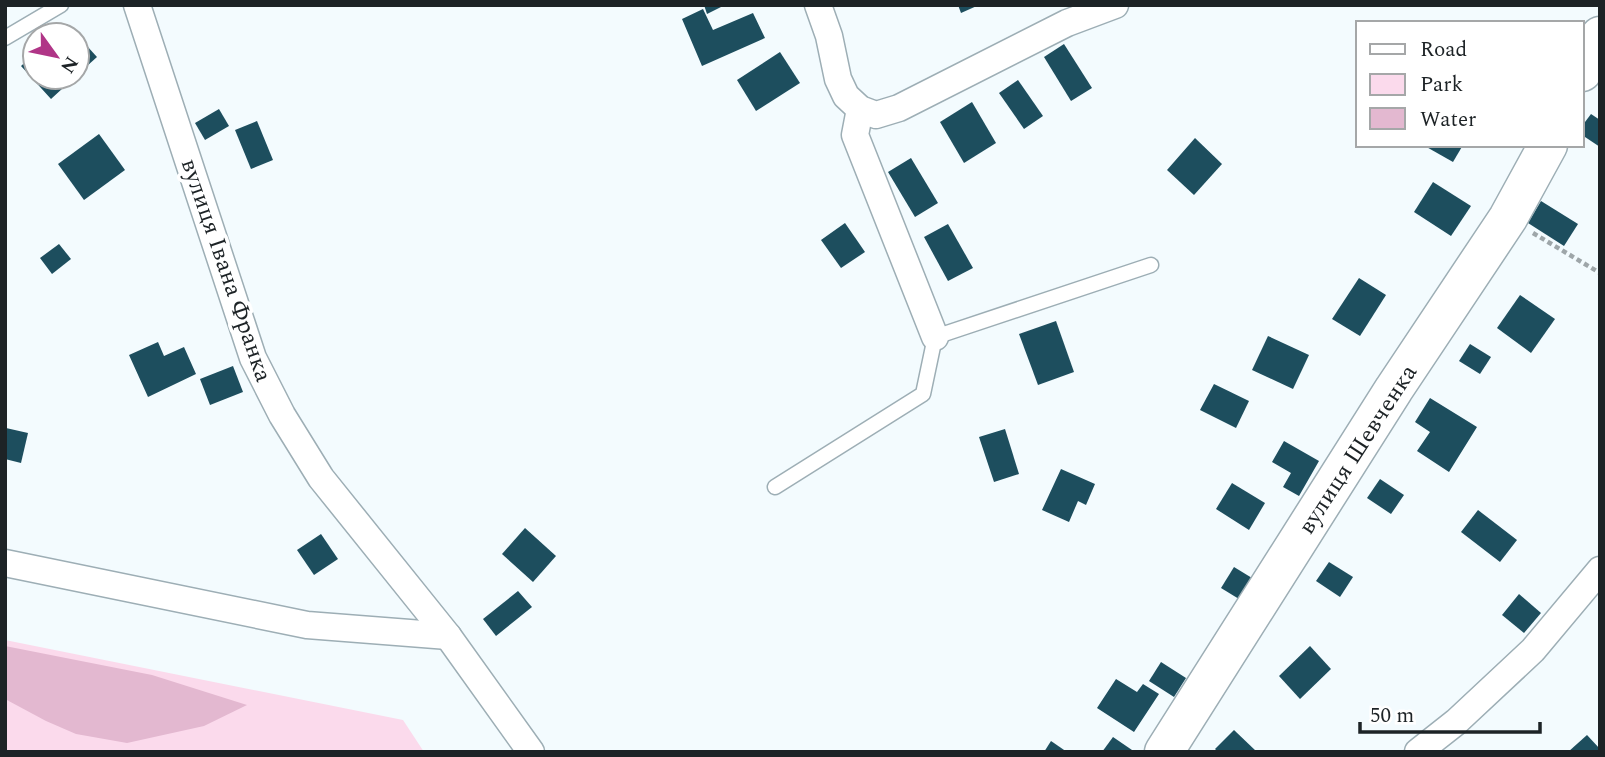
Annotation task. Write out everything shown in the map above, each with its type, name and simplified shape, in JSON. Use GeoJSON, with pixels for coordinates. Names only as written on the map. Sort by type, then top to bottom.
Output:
{"type":"FeatureCollection","features":[{"type":"Feature","properties":{"kind":"street","name":"вулиця Івана Франка"},"geometry":{"type":"LineString","coordinates":[[137,5],[253,358],[282,415],[321,478],[448,636],[531,752]]}},
{"type":"Feature","properties":{"kind":"street"},"geometry":{"type":"LineString","coordinates":[[818,5],[829,36],[838,79],[846,96],[860,109],[876,115],[899,108],[1067,23],[1115,5]]}},
{"type":"Feature","properties":{"kind":"street"},"geometry":{"type":"LineString","coordinates":[[1584,68],[1600,36]]}},
{"type":"Feature","properties":{"kind":"street"},"geometry":{"type":"LineString","coordinates":[[860,109],[855,135],[935,337]]}},
{"type":"Feature","properties":{"kind":"street","name":"вулиця Шевченка"},"geometry":{"type":"LineString","coordinates":[[1164,752],[1394,389],[1508,218],[1547,147]]}},
{"type":"Feature","properties":{"kind":"street"},"geometry":{"type":"LineString","coordinates":[[5,563],[307,625],[448,636]]}},
{"type":"Feature","properties":{"kind":"street"},"geometry":{"type":"LineString","coordinates":[[1418,752],[1456,722],[1533,650],[1600,570]]}},
{"type":"Feature","properties":{"kind":"lane"},"geometry":{"type":"LineString","coordinates":[[5,38],[61,5]]}},
{"type":"Feature","properties":{"kind":"lane"},"geometry":{"type":"LineString","coordinates":[[775,487],[923,394],[935,337],[1151,265]]}},
{"type":"Feature","properties":{"kind":"path"},"geometry":{"type":"LineString","coordinates":[[1508,218],[1600,273]]}},
{"type":"Feature","properties":{"kind":"green space"},"geometry":{"type":"Polygon","coordinates":[[[5,640],[403,720],[424,752],[5,752],[5,640]]]}},
{"type":"Feature","properties":{"kind":"water"},"geometry":{"type":"Polygon","coordinates":[[[5,646],[152,675],[247,705],[204,726],[127,743],[76,734],[5,699],[5,646]]]}},
{"type":"Feature","properties":{"kind":"building"},"geometry":{"type":"Polygon","coordinates":[[[704,5],[725,5],[707,14],[704,5]]]}},
{"type":"Feature","properties":{"kind":"building"},"geometry":{"type":"Polygon","coordinates":[[[958,5],[979,5],[961,13],[958,5]]]}},
{"type":"Feature","properties":{"kind":"building"},"geometry":{"type":"Polygon","coordinates":[[[703,9],[713,30],[753,13],[765,38],[702,66],[682,19],[703,9]]]}},
{"type":"Feature","properties":{"kind":"building"},"geometry":{"type":"Polygon","coordinates":[[[1064,44],[1092,88],[1071,101],[1044,57],[1064,44]]]}},
{"type":"Feature","properties":{"kind":"building"},"geometry":{"type":"Polygon","coordinates":[[[91,50],[97,57],[91,62],[91,50]]]}},
{"type":"Feature","properties":{"kind":"building"},"geometry":{"type":"Polygon","coordinates":[[[780,52],[800,83],[756,111],[737,80],[780,52]]]}},
{"type":"Feature","properties":{"kind":"building"},"geometry":{"type":"Polygon","coordinates":[[[1018,80],[1043,116],[1024,129],[999,93],[1018,80]]]}},
{"type":"Feature","properties":{"kind":"building"},"geometry":{"type":"Polygon","coordinates":[[[44,91],[60,91],[51,99],[44,91]]]}},
{"type":"Feature","properties":{"kind":"building"},"geometry":{"type":"Polygon","coordinates":[[[972,102],[996,143],[964,163],[940,122],[972,102]]]}},
{"type":"Feature","properties":{"kind":"building"},"geometry":{"type":"Polygon","coordinates":[[[219,109],[229,126],[205,140],[195,123],[219,109]]]}},
{"type":"Feature","properties":{"kind":"building"},"geometry":{"type":"Polygon","coordinates":[[[1591,114],[1600,120],[1600,147],[1584,136],[1584,123],[1591,114]]]}},
{"type":"Feature","properties":{"kind":"building"},"geometry":{"type":"Polygon","coordinates":[[[257,121],[273,160],[251,169],[235,130],[257,121]]]}},
{"type":"Feature","properties":{"kind":"building"},"geometry":{"type":"Polygon","coordinates":[[[99,134],[125,170],[84,200],[58,164],[99,134]]]}},
{"type":"Feature","properties":{"kind":"building"},"geometry":{"type":"Polygon","coordinates":[[[1195,138],[1222,164],[1194,195],[1167,170],[1195,138]]]}},
{"type":"Feature","properties":{"kind":"building"},"geometry":{"type":"Polygon","coordinates":[[[1427,147],[1462,147],[1453,162],[1427,147]]]}},
{"type":"Feature","properties":{"kind":"building"},"geometry":{"type":"Polygon","coordinates":[[[911,158],[938,203],[915,217],[888,172],[911,158]]]}},
{"type":"Feature","properties":{"kind":"building"},"geometry":{"type":"Polygon","coordinates":[[[1433,182],[1471,206],[1451,236],[1414,212],[1433,182]]]}},
{"type":"Feature","properties":{"kind":"building"},"geometry":{"type":"Polygon","coordinates":[[[1541,201],[1578,224],[1564,246],[1528,223],[1541,201]]]}},
{"type":"Feature","properties":{"kind":"building"},"geometry":{"type":"Polygon","coordinates":[[[845,223],[865,252],[841,268],[821,240],[845,223]]]}},
{"type":"Feature","properties":{"kind":"building"},"geometry":{"type":"Polygon","coordinates":[[[948,224],[973,268],[948,281],[924,237],[948,224]]]}},
{"type":"Feature","properties":{"kind":"building"},"geometry":{"type":"Polygon","coordinates":[[[59,244],[71,259],[52,274],[40,258],[59,244]]]}},
{"type":"Feature","properties":{"kind":"building"},"geometry":{"type":"Polygon","coordinates":[[[1359,278],[1386,295],[1360,336],[1332,319],[1359,278]]]}},
{"type":"Feature","properties":{"kind":"building"},"geometry":{"type":"Polygon","coordinates":[[[1520,295],[1555,319],[1531,353],[1497,328],[1520,295]]]}},
{"type":"Feature","properties":{"kind":"building"},"geometry":{"type":"Polygon","coordinates":[[[1056,321],[1074,372],[1038,385],[1019,334],[1056,321]]]}},
{"type":"Feature","properties":{"kind":"building"},"geometry":{"type":"Polygon","coordinates":[[[1268,336],[1309,355],[1293,389],[1252,370],[1268,336]]]}},
{"type":"Feature","properties":{"kind":"building"},"geometry":{"type":"Polygon","coordinates":[[[158,342],[164,356],[184,347],[196,374],[148,397],[129,355],[158,342]]]}},
{"type":"Feature","properties":{"kind":"building"},"geometry":{"type":"Polygon","coordinates":[[[1470,344],[1491,357],[1480,374],[1459,361],[1470,344]]]}},
{"type":"Feature","properties":{"kind":"building"},"geometry":{"type":"Polygon","coordinates":[[[233,366],[243,392],[210,405],[200,379],[233,366]]]}},
{"type":"Feature","properties":{"kind":"building"},"geometry":{"type":"Polygon","coordinates":[[[1214,384],[1249,401],[1236,428],[1200,410],[1214,384]]]}},
{"type":"Feature","properties":{"kind":"building"},"geometry":{"type":"Polygon","coordinates":[[[1430,398],[1477,427],[1449,472],[1417,451],[1430,432],[1415,422],[1430,398]]]}},
{"type":"Feature","properties":{"kind":"building"},"geometry":{"type":"Polygon","coordinates":[[[6,428],[28,433],[21,463],[5,459],[6,428]]]}},
{"type":"Feature","properties":{"kind":"building"},"geometry":{"type":"Polygon","coordinates":[[[1005,429],[1019,474],[994,482],[979,437],[1005,429]]]}},
{"type":"Feature","properties":{"kind":"building"},"geometry":{"type":"Polygon","coordinates":[[[1284,441],[1319,461],[1299,496],[1283,487],[1291,473],[1272,462],[1284,441]]]}},
{"type":"Feature","properties":{"kind":"building"},"geometry":{"type":"Polygon","coordinates":[[[1061,469],[1095,484],[1086,505],[1078,501],[1069,522],[1042,510],[1061,469]]]}},
{"type":"Feature","properties":{"kind":"building"},"geometry":{"type":"Polygon","coordinates":[[[1380,479],[1404,495],[1391,514],[1367,498],[1380,479]]]}},
{"type":"Feature","properties":{"kind":"building"},"geometry":{"type":"Polygon","coordinates":[[[1232,483],[1265,503],[1249,530],[1216,509],[1232,483]]]}},
{"type":"Feature","properties":{"kind":"building"},"geometry":{"type":"Polygon","coordinates":[[[1478,510],[1517,540],[1500,562],[1461,532],[1478,510]]]}},
{"type":"Feature","properties":{"kind":"building"},"geometry":{"type":"Polygon","coordinates":[[[525,528],[556,556],[533,582],[502,554],[525,528]]]}},
{"type":"Feature","properties":{"kind":"building"},"geometry":{"type":"Polygon","coordinates":[[[321,534],[338,559],[314,575],[297,550],[321,534]]]}},
{"type":"Feature","properties":{"kind":"building"},"geometry":{"type":"Polygon","coordinates":[[[1329,562],[1353,577],[1340,597],[1316,581],[1329,562]]]}},
{"type":"Feature","properties":{"kind":"building"},"geometry":{"type":"Polygon","coordinates":[[[1234,567],[1252,578],[1239,599],[1221,588],[1234,567]]]}},
{"type":"Feature","properties":{"kind":"building"},"geometry":{"type":"Polygon","coordinates":[[[518,591],[532,607],[496,636],[483,619],[518,591]]]}},
{"type":"Feature","properties":{"kind":"building"},"geometry":{"type":"Polygon","coordinates":[[[1519,594],[1541,613],[1524,633],[1502,615],[1519,594]]]}},
{"type":"Feature","properties":{"kind":"building"},"geometry":{"type":"Polygon","coordinates":[[[1310,646],[1331,669],[1300,699],[1279,676],[1310,646]]]}},
{"type":"Feature","properties":{"kind":"building"},"geometry":{"type":"Polygon","coordinates":[[[1161,662],[1186,678],[1174,697],[1149,681],[1161,662]]]}},
{"type":"Feature","properties":{"kind":"building"},"geometry":{"type":"Polygon","coordinates":[[[1116,679],[1137,692],[1143,684],[1159,694],[1134,732],[1097,708],[1116,679]]]}},
{"type":"Feature","properties":{"kind":"building"},"geometry":{"type":"Polygon","coordinates":[[[1234,730],[1257,752],[1218,752],[1215,749],[1234,730]]]}},
{"type":"Feature","properties":{"kind":"building"},"geometry":{"type":"Polygon","coordinates":[[[1587,735],[1600,752],[1568,752],[1587,735]]]}},
{"type":"Feature","properties":{"kind":"building"},"geometry":{"type":"Polygon","coordinates":[[[1113,737],[1132,750],[1131,752],[1102,752],[1113,737]]]}},
{"type":"Feature","properties":{"kind":"building"},"geometry":{"type":"Polygon","coordinates":[[[1051,741],[1067,752],[1044,752],[1051,741]]]}}]}
